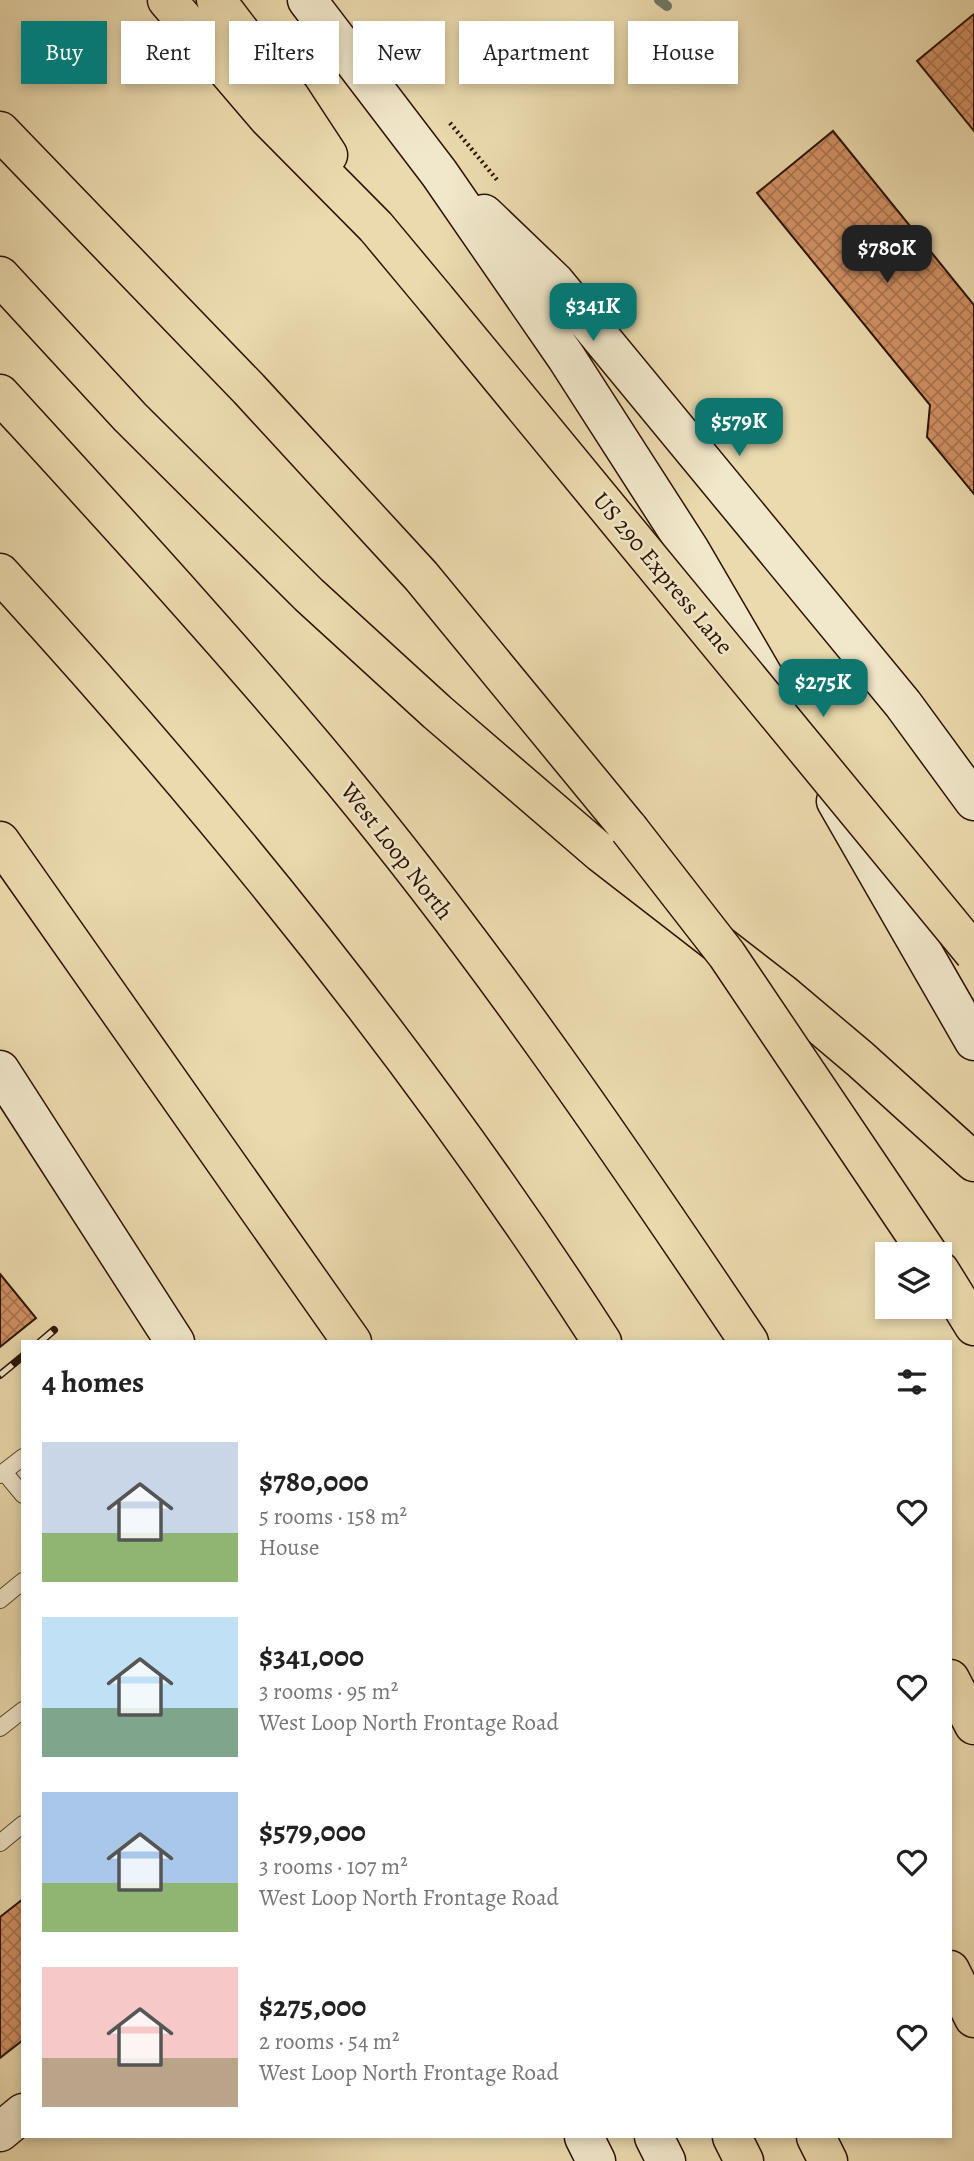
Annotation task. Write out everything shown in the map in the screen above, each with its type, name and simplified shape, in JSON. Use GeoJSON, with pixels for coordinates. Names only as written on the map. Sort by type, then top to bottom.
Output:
{"type":"FeatureCollection","features":[{"type":"Feature","properties":{"kind":"highway"},"geometry":{"type":"LineString","coordinates":[[156,0],[178,21]]}},
{"type":"Feature","properties":{"kind":"highway"},"geometry":{"type":"LineString","coordinates":[[167,0],[185,21]]}},
{"type":"Feature","properties":{"kind":"highway"},"geometry":{"type":"LineString","coordinates":[[216,0],[290,97],[376,227]]}},
{"type":"Feature","properties":{"kind":"highway"},"geometry":{"type":"LineString","coordinates":[[215,57],[268,118],[376,227]]}},
{"type":"Feature","properties":{"kind":"highway"},"geometry":{"type":"LineString","coordinates":[[0,131],[250,389],[421,576],[612,808],[727,955],[920,1242]]}},
{"type":"Feature","properties":{"kind":"highway","name":"US 290 Express Lane"},"geometry":{"type":"LineString","coordinates":[[376,227],[974,953]]}},
{"type":"Feature","properties":{"kind":"highway"},"geometry":{"type":"LineString","coordinates":[[0,276],[130,417],[338,622],[437,712],[601,853],[783,994],[974,1162]]}},
{"type":"Feature","properties":{"kind":"highway","name":"West Loop North"},"geometry":{"type":"LineString","coordinates":[[0,394],[219,635],[344,782],[469,943],[617,1145],[748,1340]]}},
{"type":"Feature","properties":{"kind":"highway"},"geometry":{"type":"LineString","coordinates":[[0,573],[224,828],[313,938],[484,1167],[601,1340]]}},
{"type":"Feature","properties":{"kind":"highway"},"geometry":{"type":"LineString","coordinates":[[0,841],[351,1340]]}},
{"type":"Feature","properties":{"kind":"highway"},"geometry":{"type":"LineString","coordinates":[[952,1290],[974,1326]]}},
{"type":"Feature","properties":{"kind":"highway"},"geometry":{"type":"LineString","coordinates":[[952,1683],[974,1725]]}},
{"type":"Feature","properties":{"kind":"highway"},"geometry":{"type":"LineString","coordinates":[[952,1973],[974,2018]]}},
{"type":"Feature","properties":{"kind":"highway"},"geometry":{"type":"LineString","coordinates":[[732,2138],[744,2161]]}},
{"type":"Feature","properties":{"kind":"highway"},"geometry":{"type":"LineString","coordinates":[[816,2138],[828,2161]]}},
{"type":"Feature","properties":{"kind":"main road"},"geometry":{"type":"LineString","coordinates":[[307,0],[439,173],[588,389],[677,528],[974,1041]]}},
{"type":"Feature","properties":{"kind":"main road"},"geometry":{"type":"LineString","coordinates":[[439,173],[555,282],[903,704],[974,801]]}},
{"type":"Feature","properties":{"kind":"main road"},"geometry":{"type":"LineString","coordinates":[[0,1070],[171,1340]]}},
{"type":"Feature","properties":{"kind":"main road"},"geometry":{"type":"LineString","coordinates":[[0,2132],[21,2115]]}},
{"type":"Feature","properties":{"kind":"main road"},"geometry":{"type":"LineString","coordinates":[[584,2138],[596,2161]]}},
{"type":"Feature","properties":{"kind":"main road"},"geometry":{"type":"LineString","coordinates":[[654,2138],[666,2161]]}},
{"type":"Feature","properties":{"kind":"lane"},"geometry":{"type":"LineString","coordinates":[[21,1459],[2,1474],[21,1493]]}},
{"type":"Feature","properties":{"kind":"lane"},"geometry":{"type":"LineString","coordinates":[[0,1600],[21,1583]]}},
{"type":"Feature","properties":{"kind":"lane"},"geometry":{"type":"LineString","coordinates":[[0,1728],[21,1712]]}},
{"type":"Feature","properties":{"kind":"lane"},"geometry":{"type":"LineString","coordinates":[[0,1843],[21,1826]]}},
{"type":"Feature","properties":{"kind":"building"},"geometry":{"type":"Polygon","coordinates":[[[974,14],[974,131],[917,61],[974,14]]]}},
{"type":"Feature","properties":{"kind":"building"},"geometry":{"type":"Polygon","coordinates":[[[833,131],[974,305],[974,494],[927,437],[930,405],[757,193],[833,131]]]}},
{"type":"Feature","properties":{"kind":"building"},"geometry":{"type":"Polygon","coordinates":[[[0,1274],[36,1318],[0,1347],[0,1274]]]}},
{"type":"Feature","properties":{"kind":"building"},"geometry":{"type":"Polygon","coordinates":[[[21,1901],[21,2042],[0,2058],[0,1917],[21,1901]]]}},
{"type":"Feature","properties":{"kind":"waterway"},"geometry":{"type":"LineString","coordinates":[[659,0],[667,6]]}},
{"type":"Feature","properties":{"kind":"railway"},"geometry":{"type":"LineString","coordinates":[[42,1340],[54,1330]]}},
{"type":"Feature","properties":{"kind":"railway"},"geometry":{"type":"LineString","coordinates":[[0,1375],[21,1358]]}}]}
